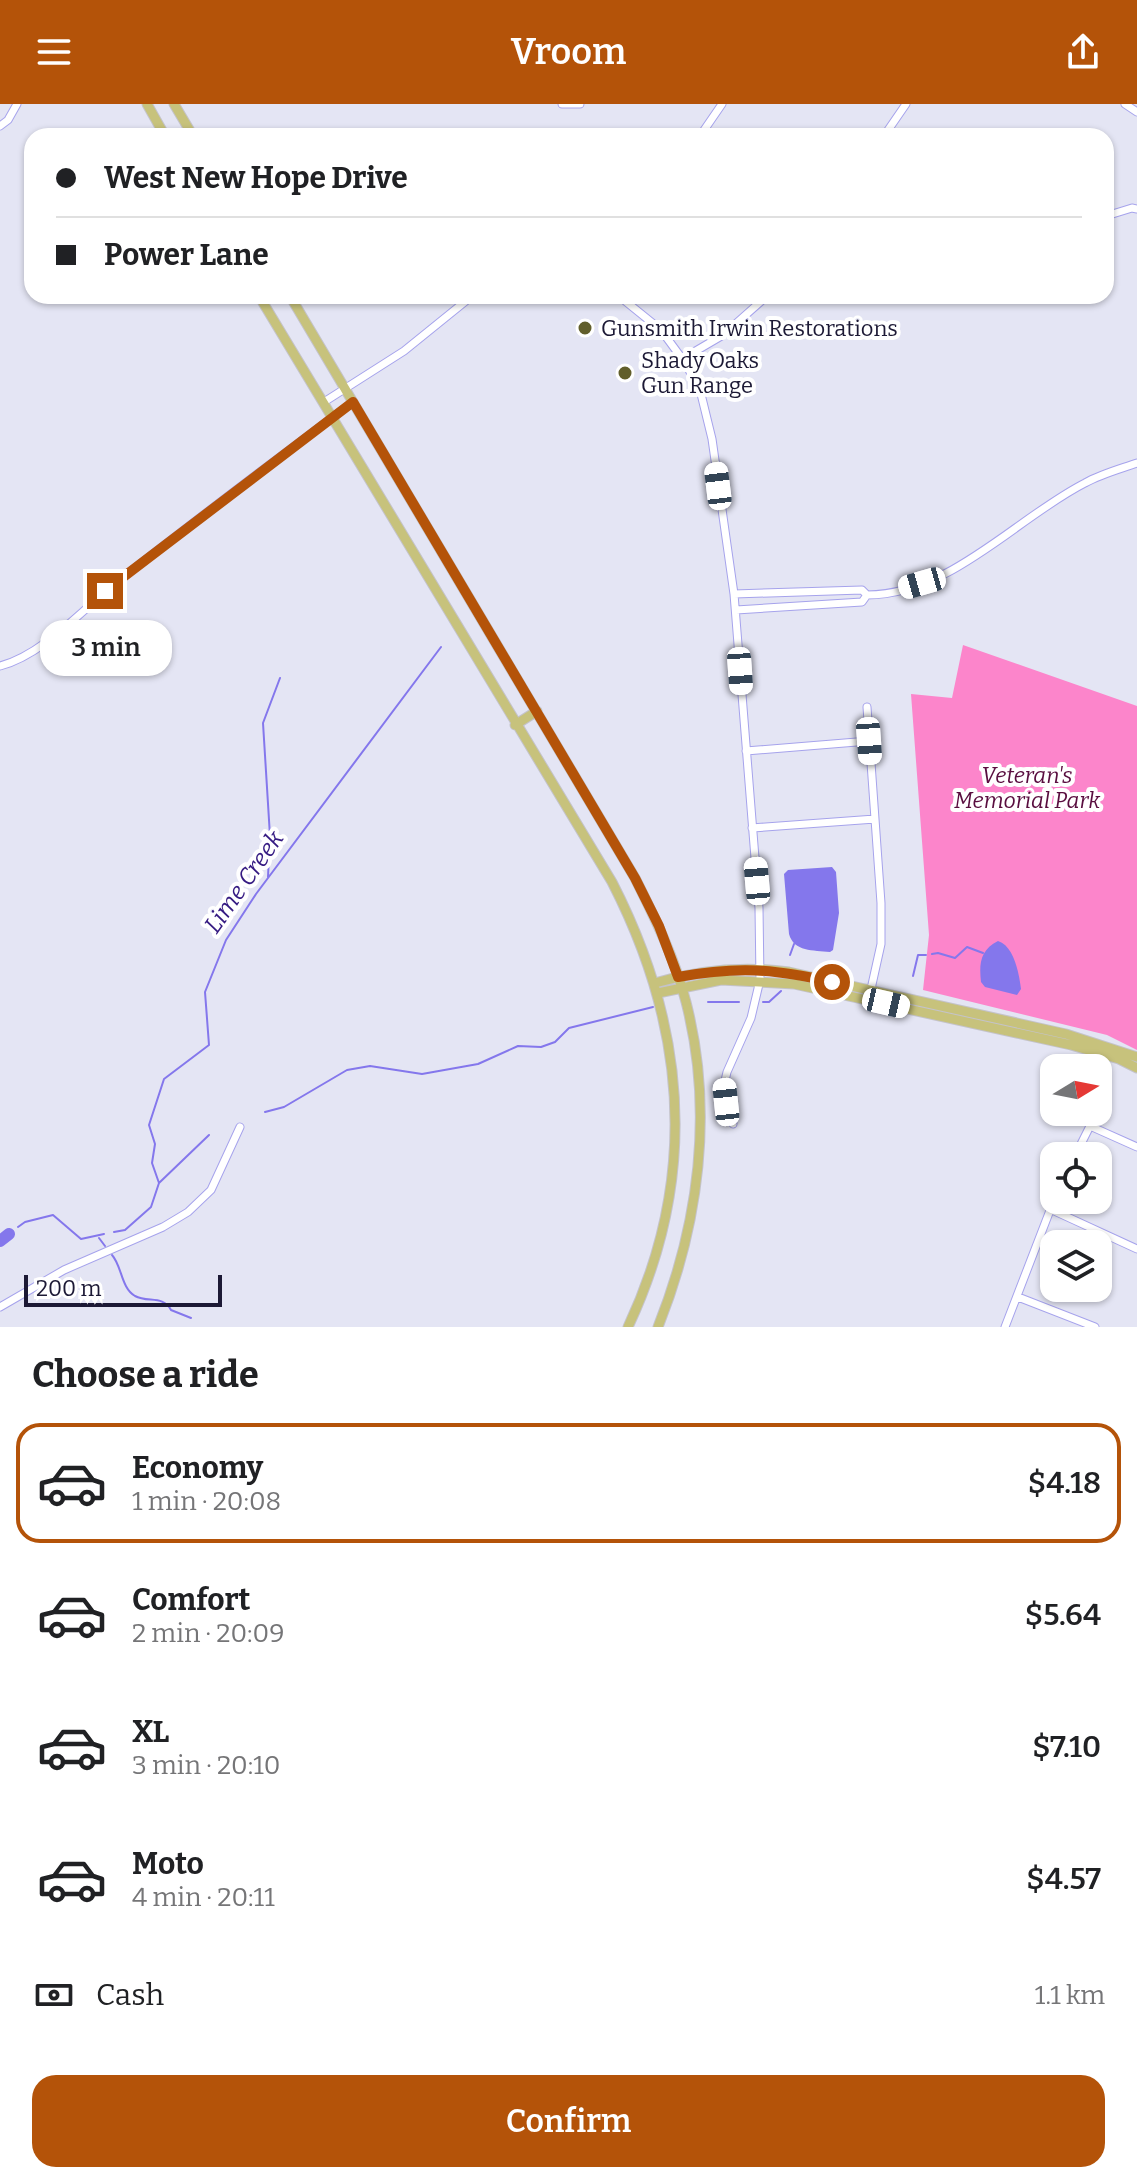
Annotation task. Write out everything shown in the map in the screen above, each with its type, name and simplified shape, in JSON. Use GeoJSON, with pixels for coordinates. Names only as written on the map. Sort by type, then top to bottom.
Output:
{"type":"FeatureCollection","features":[{"type":"Feature","properties":{"kind":"main road"},"geometry":{"type":"LineString","coordinates":[[147,104],[160,128]]}},
{"type":"Feature","properties":{"kind":"main road"},"geometry":{"type":"LineString","coordinates":[[174,104],[188,128]]}},
{"type":"Feature","properties":{"kind":"main road"},"geometry":{"type":"LineString","coordinates":[[264,304],[612,882],[631,919],[657,988],[673,1062],[675,1149],[669,1198],[657,1253],[628,1327]]}},
{"type":"Feature","properties":{"kind":"main road"},"geometry":{"type":"LineString","coordinates":[[295,304],[635,878],[659,926],[682,987],[694,1040],[700,1088],[700,1141],[687,1237],[673,1290],[658,1327]]}},
{"type":"Feature","properties":{"kind":"main road"},"geometry":{"type":"LineString","coordinates":[[515,725],[537,711]]}},
{"type":"Feature","properties":{"kind":"main road"},"geometry":{"type":"LineString","coordinates":[[657,988],[678,977],[760,968],[871,989],[1094,1041],[1137,1057]]}},
{"type":"Feature","properties":{"kind":"main road"},"geometry":{"type":"LineString","coordinates":[[657,988],[721,980],[760,980],[836,992],[1071,1045],[1119,1059],[1137,1068]]}},
{"type":"Feature","properties":{"kind":"street"},"geometry":{"type":"LineString","coordinates":[[0,126],[8,120],[17,104]]}},
{"type":"Feature","properties":{"kind":"street"},"geometry":{"type":"LineString","coordinates":[[562,104],[580,104]]}},
{"type":"Feature","properties":{"kind":"street"},"geometry":{"type":"LineString","coordinates":[[706,128],[722,104]]}},
{"type":"Feature","properties":{"kind":"street"},"geometry":{"type":"LineString","coordinates":[[890,128],[906,104]]}},
{"type":"Feature","properties":{"kind":"street"},"geometry":{"type":"LineString","coordinates":[[1125,104],[1137,112]]}},
{"type":"Feature","properties":{"kind":"street"},"geometry":{"type":"LineString","coordinates":[[1114,214],[1137,209]]}},
{"type":"Feature","properties":{"kind":"street"},"geometry":{"type":"LineString","coordinates":[[324,402],[404,351],[462,304]]}},
{"type":"Feature","properties":{"kind":"street"},"geometry":{"type":"LineString","coordinates":[[629,304],[661,330],[682,359],[701,394],[707,415],[734,594],[759,908],[760,980],[751,1018],[724,1085],[733,1124]]}},
{"type":"Feature","properties":{"kind":"street"},"geometry":{"type":"LineString","coordinates":[[682,359],[723,335],[758,304]]}},
{"type":"Feature","properties":{"kind":"street"},"geometry":{"type":"LineString","coordinates":[[0,666],[15,662],[35,650],[117,582],[353,402]]}},
{"type":"Feature","properties":{"kind":"street"},"geometry":{"type":"LineString","coordinates":[[736,610],[862,602],[867,595],[922,583],[994,544],[1085,482],[1137,463]]}},
{"type":"Feature","properties":{"kind":"street"},"geometry":{"type":"LineString","coordinates":[[734,594],[862,590],[867,595]]}},
{"type":"Feature","properties":{"kind":"street"},"geometry":{"type":"LineString","coordinates":[[867,707],[881,944],[871,989]]}},
{"type":"Feature","properties":{"kind":"street"},"geometry":{"type":"LineString","coordinates":[[746,751],[869,741]]}},
{"type":"Feature","properties":{"kind":"street"},"geometry":{"type":"LineString","coordinates":[[752,828],[875,819]]}},
{"type":"Feature","properties":{"kind":"street"},"geometry":{"type":"LineString","coordinates":[[1082,1142],[1090,1126],[1137,1147]]}},
{"type":"Feature","properties":{"kind":"street"},"geometry":{"type":"LineString","coordinates":[[0,1307],[64,1270],[163,1227],[188,1212],[211,1190],[240,1127]]}},
{"type":"Feature","properties":{"kind":"street"},"geometry":{"type":"LineString","coordinates":[[1005,1327],[1048,1214]]}},
{"type":"Feature","properties":{"kind":"street"},"geometry":{"type":"LineString","coordinates":[[1061,1214],[1137,1249]]}},
{"type":"Feature","properties":{"kind":"street"},"geometry":{"type":"LineString","coordinates":[[1018,1297],[1095,1327]]}},
{"type":"Feature","properties":{"kind":"green space","name":"Veteran's Memorial Park"},"geometry":{"type":"Polygon","coordinates":[[[963,645],[1137,706],[1137,1050],[1107,1035],[923,990],[929,935],[911,694],[952,698],[963,645]]]}},
{"type":"Feature","properties":{"kind":"shaded area"},"geometry":{"type":"Polygon","coordinates":[[[832,867],[836,872],[839,913],[833,950],[805,949],[795,944],[789,934],[784,874],[788,870],[832,867]]]}},
{"type":"Feature","properties":{"kind":"shaded area"},"geometry":{"type":"Polygon","coordinates":[[[998,941],[1008,948],[1015,961],[1021,989],[1017,995],[985,987],[981,982],[982,958],[987,949],[998,941]]]}},
{"type":"Feature","properties":{"kind":"waterway","name":"Lime Creek"},"geometry":{"type":"LineString","coordinates":[[114,1232],[125,1230],[151,1207],[159,1183],[152,1163],[155,1144],[149,1125],[164,1079],[209,1045],[205,992],[226,940],[256,894],[441,647]]}},
{"type":"Feature","properties":{"kind":"waterway"},"geometry":{"type":"LineString","coordinates":[[268,877],[270,836],[263,723],[280,678]]}},
{"type":"Feature","properties":{"kind":"waterway"},"geometry":{"type":"LineString","coordinates":[[790,955],[794,944]]}},
{"type":"Feature","properties":{"kind":"waterway"},"geometry":{"type":"LineString","coordinates":[[932,954],[955,958],[967,947],[983,953]]}},
{"type":"Feature","properties":{"kind":"waterway"},"geometry":{"type":"LineString","coordinates":[[913,976],[918,955],[926,955]]}},
{"type":"Feature","properties":{"kind":"waterway"},"geometry":{"type":"LineString","coordinates":[[763,1002],[769,1002],[781,991]]}},
{"type":"Feature","properties":{"kind":"waterway"},"geometry":{"type":"LineString","coordinates":[[708,1002],[739,1002]]}},
{"type":"Feature","properties":{"kind":"waterway"},"geometry":{"type":"LineString","coordinates":[[265,1112],[284,1107],[347,1070],[370,1066],[422,1074],[478,1064],[518,1046],[541,1047],[555,1042],[569,1028],[653,1007]]}},
{"type":"Feature","properties":{"kind":"waterway"},"geometry":{"type":"LineString","coordinates":[[159,1183],[209,1135]]}},
{"type":"Feature","properties":{"kind":"waterway","name":"Lime Creek"},"geometry":{"type":"LineString","coordinates":[[18,1227],[25,1222],[53,1215],[81,1239],[104,1234]]}},
{"type":"Feature","properties":{"kind":"waterway","name":"Lime Creek"},"geometry":{"type":"LineString","coordinates":[[0,1241],[9,1234]]}},
{"type":"Feature","properties":{"kind":"waterway"},"geometry":{"type":"LineString","coordinates":[[99,1238],[105,1246]]}},
{"type":"Feature","properties":{"kind":"waterway"},"geometry":{"type":"LineString","coordinates":[[112,1255],[124,1282],[135,1296],[164,1302],[171,1310],[191,1318]]}},
{"type":"Feature","properties":{"kind":"place","name":"Gunsmith Irwin Restorations"},"geometry":{"type":"Point","coordinates":[585,328]}},
{"type":"Feature","properties":{"kind":"place","name":"Shady Oaks Gun Range"},"geometry":{"type":"Point","coordinates":[625,373]}},
{"type":"Feature","properties":{"kind":"route"},"geometry":{"type":"LineString","coordinates":[[105,591],[353,402],[635,878],[659,926],[678,977],[760,968],[832,982]]}}]}
